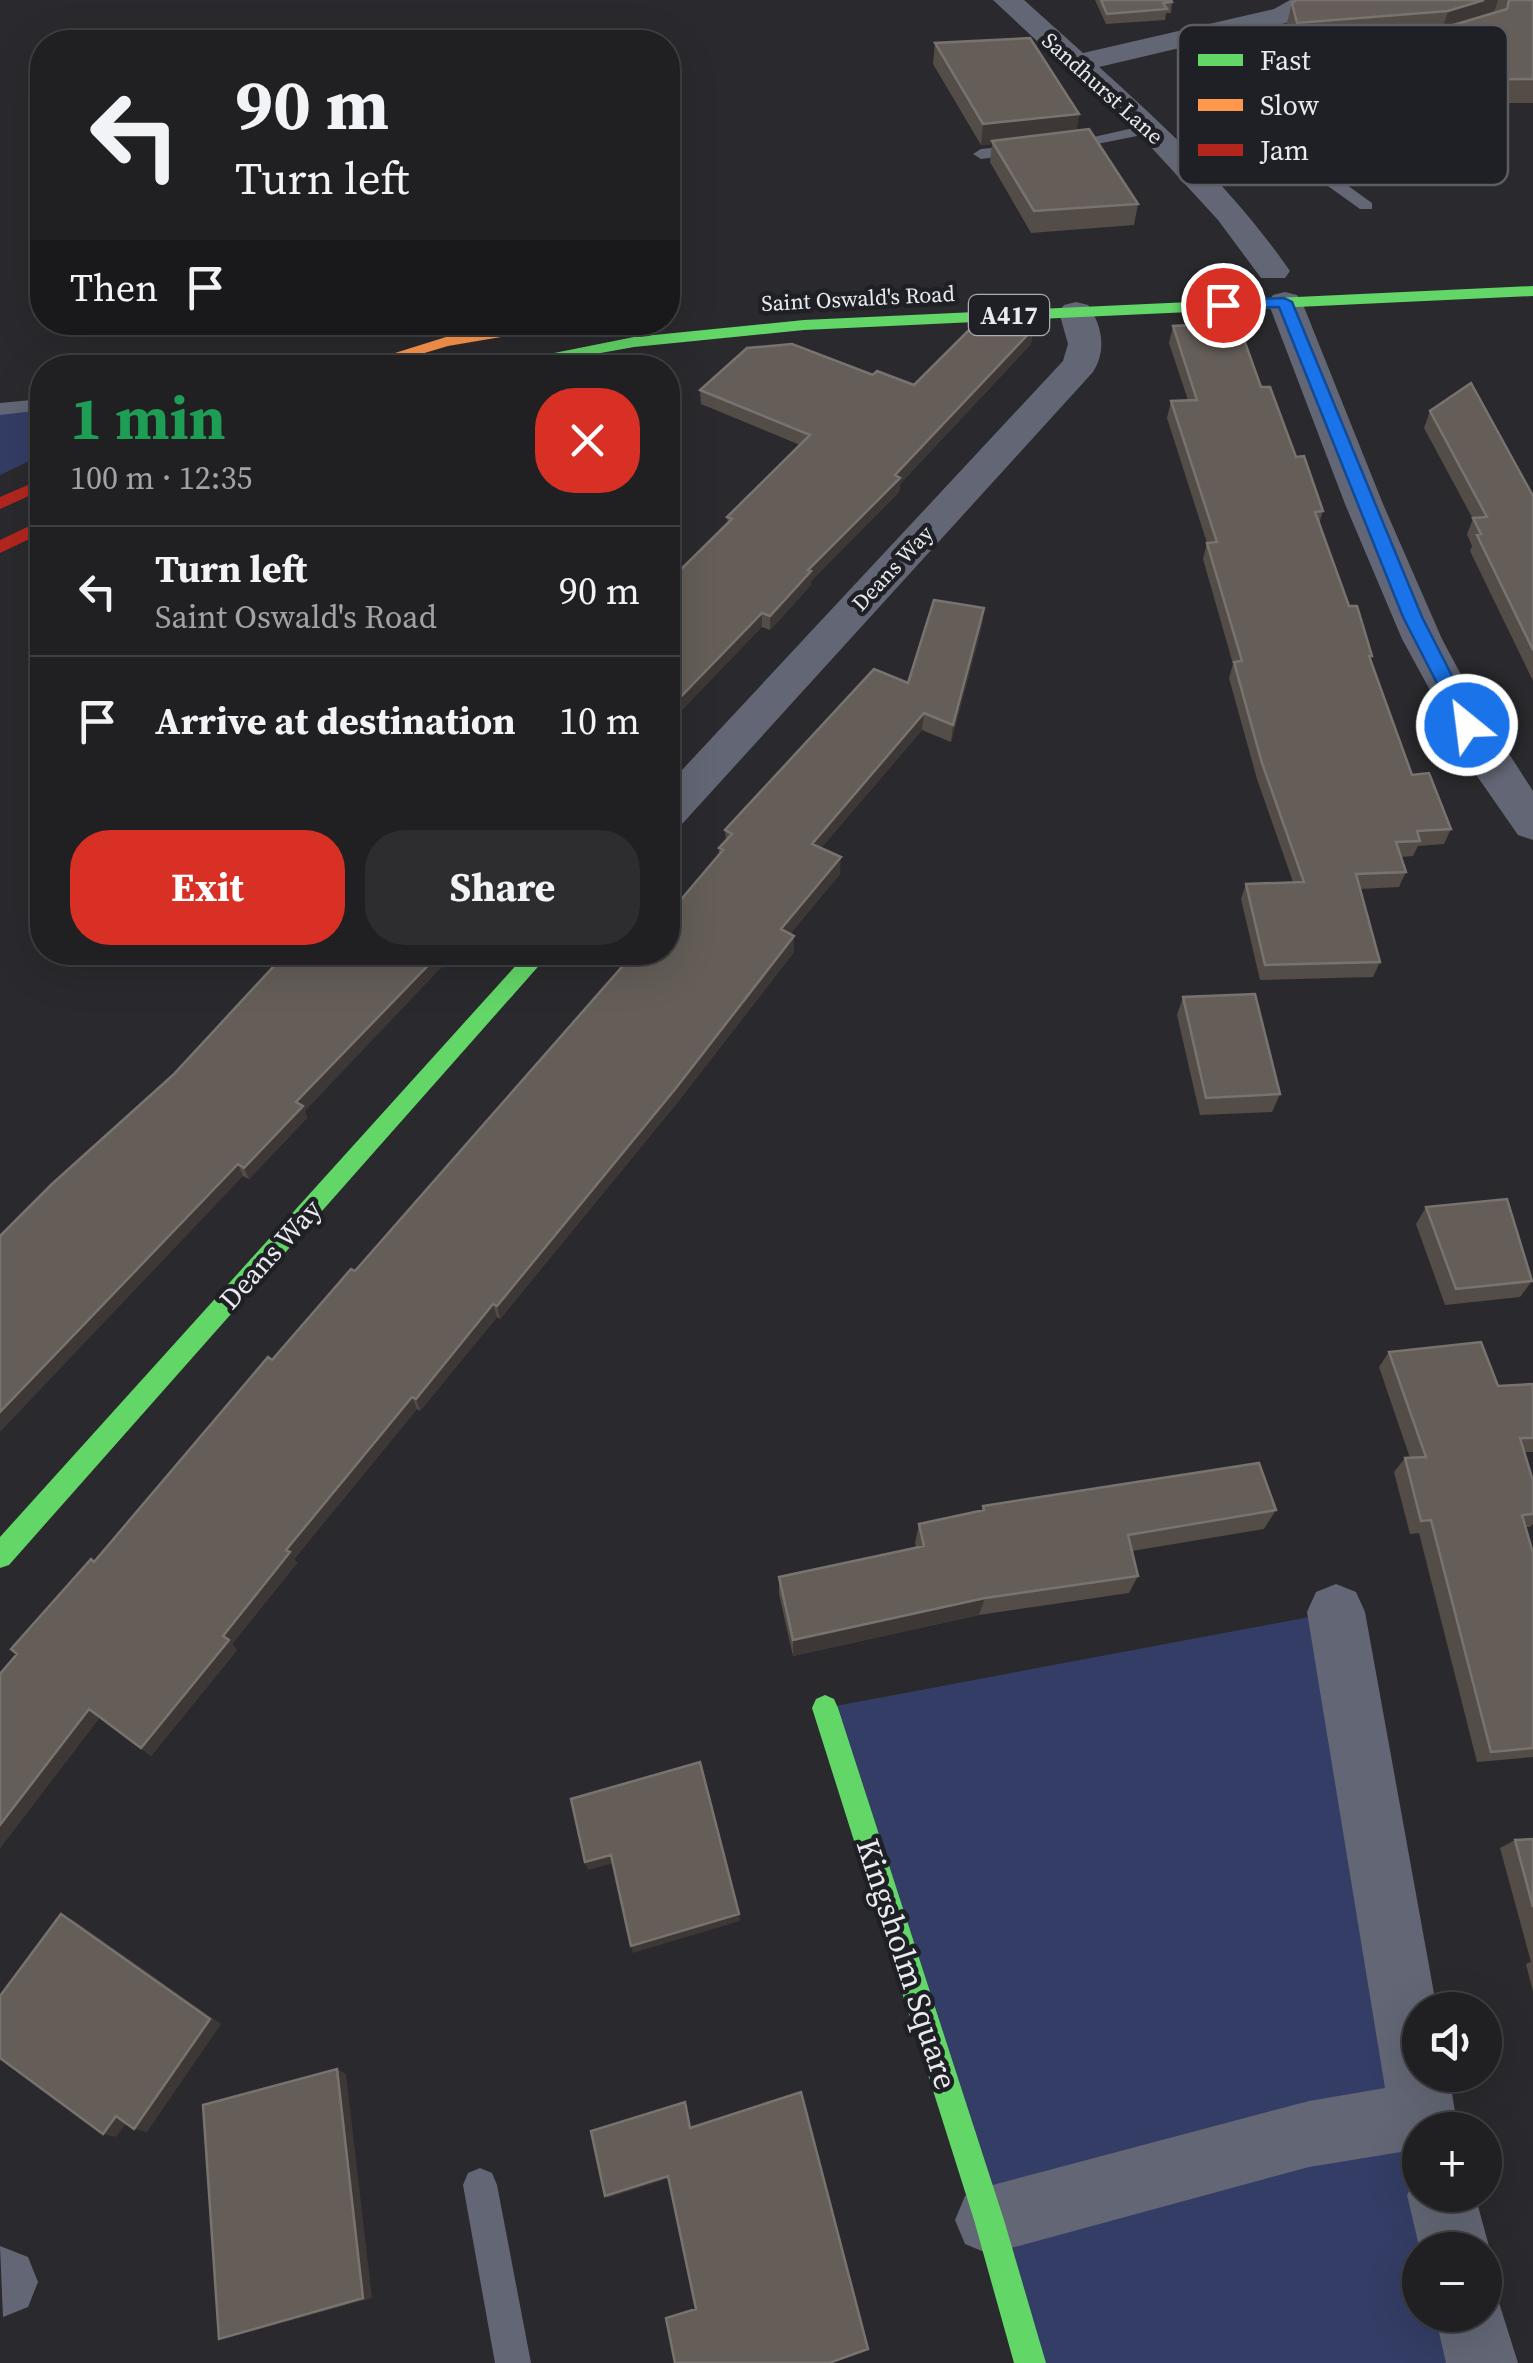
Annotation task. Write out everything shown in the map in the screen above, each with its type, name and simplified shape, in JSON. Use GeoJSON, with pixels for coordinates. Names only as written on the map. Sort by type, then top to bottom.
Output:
{"type":"FeatureCollection","features":[{"type":"Feature","properties":{"kind":"main road","name":"Saint Oswald's Road"},"geometry":{"type":"LineString","coordinates":[[560,355],[731,331],[1076,312],[1276,279],[1533,291]]}},
{"type":"Feature","properties":{"kind":"main road"},"geometry":{"type":"LineString","coordinates":[[400,355],[486,335]]}},
{"type":"Feature","properties":{"kind":"main road"},"geometry":{"type":"LineString","coordinates":[[0,504],[30,490]]}},
{"type":"Feature","properties":{"kind":"main road"},"geometry":{"type":"LineString","coordinates":[[0,547],[30,532]]}},
{"type":"Feature","properties":{"kind":"main road","name":"Deans Way"},"geometry":{"type":"LineString","coordinates":[[0,1556],[528,965]]}},
{"type":"Feature","properties":{"kind":"main road","name":"Kingsholm Square"},"geometry":{"type":"LineString","coordinates":[[825,1708],[989,2220],[1030,2363]]}},
{"type":"Feature","properties":{"kind":"street","name":"Sandhurst Lane"},"geometry":{"type":"LineString","coordinates":[[1007,0],[1178,158]]}},
{"type":"Feature","properties":{"kind":"street"},"geometry":{"type":"LineString","coordinates":[[1241,25],[1284,15],[1311,0]]}},
{"type":"Feature","properties":{"kind":"street"},"geometry":{"type":"LineString","coordinates":[[1078,62],[1178,39]]}},
{"type":"Feature","properties":{"kind":"street","name":"Sandhurst Lane"},"geometry":{"type":"LineString","coordinates":[[1203,185],[1230,213],[1276,279],[1436,668],[1508,792],[1533,824]]}},
{"type":"Feature","properties":{"kind":"street","name":"Deans Way"},"geometry":{"type":"LineString","coordinates":[[680,799],[1080,364],[1086,344],[1076,312]]}},
{"type":"Feature","properties":{"kind":"street"},"geometry":{"type":"LineString","coordinates":[[1336,1612],[1422,2112]]}},
{"type":"Feature","properties":{"kind":"street"},"geometry":{"type":"LineString","coordinates":[[989,2220],[1309,2134],[1402,2124]]}},
{"type":"Feature","properties":{"kind":"street"},"geometry":{"type":"LineString","coordinates":[[1474,2332],[1482,2363]]}},
{"type":"Feature","properties":{"kind":"lane"},"geometry":{"type":"LineString","coordinates":[[981,154],[1150,129]]}},
{"type":"Feature","properties":{"kind":"lane"},"geometry":{"type":"LineString","coordinates":[[1336,185],[1366,206]]}},
{"type":"Feature","properties":{"kind":"lane"},"geometry":{"type":"LineString","coordinates":[[0,409],[30,406]]}},
{"type":"Feature","properties":{"kind":"lane"},"geometry":{"type":"LineString","coordinates":[[480,2185],[513,2363]]}},
{"type":"Feature","properties":{"kind":"shaded area"},"geometry":{"type":"Polygon","coordinates":[[[30,406],[30,461],[0,475],[0,409],[30,406]]]}},
{"type":"Feature","properties":{"kind":"shaded area"},"geometry":{"type":"Polygon","coordinates":[[[1336,1612],[1402,2019],[1402,2092],[1414,2092],[1417,2112],[1402,2112],[1402,2212],[1420,2212],[1420,2232],[1402,2232],[1402,2332],[1474,2332],[1482,2363],[1030,2363],[825,1708],[1336,1612]]]}},
{"type":"Feature","properties":{"kind":"building"},"geometry":{"type":"Polygon","coordinates":[[[1101,0],[1172,2],[1163,3],[1167,9],[1107,14],[1101,0]]]}},
{"type":"Feature","properties":{"kind":"building"},"geometry":{"type":"Polygon","coordinates":[[[1484,0],[1448,11],[1297,23],[1292,3],[1484,0]]]}},
{"type":"Feature","properties":{"kind":"building"},"geometry":{"type":"Polygon","coordinates":[[[1509,0],[1533,0],[1533,79],[1508,79],[1508,25],[1453,25],[1507,9],[1509,0]]]}},
{"type":"Feature","properties":{"kind":"building"},"geometry":{"type":"Polygon","coordinates":[[[1030,38],[1079,114],[983,124],[935,43],[1030,38]]]}},
{"type":"Feature","properties":{"kind":"building"},"geometry":{"type":"Polygon","coordinates":[[[1089,129],[1138,204],[1034,211],[992,141],[1089,129]]]}},
{"type":"Feature","properties":{"kind":"building"},"geometry":{"type":"Polygon","coordinates":[[[1018,316],[1033,329],[895,475],[900,478],[808,570],[811,571],[770,616],[762,613],[680,698],[680,570],[810,435],[700,390],[747,348],[792,344],[873,375],[877,371],[914,385],[982,317],[1018,316]]]}},
{"type":"Feature","properties":{"kind":"building"},"geometry":{"type":"Polygon","coordinates":[[[1238,323],[1261,387],[1270,387],[1296,457],[1304,456],[1323,511],[1315,512],[1349,606],[1357,606],[1369,656],[1412,775],[1429,773],[1451,829],[1417,831],[1420,841],[1396,842],[1406,872],[1356,874],[1380,962],[1265,965],[1246,884],[1304,882],[1262,763],[1234,662],[1242,661],[1207,543],[1217,542],[1171,401],[1197,400],[1173,326],[1238,323]]]}},
{"type":"Feature","properties":{"kind":"building"},"geometry":{"type":"Polygon","coordinates":[[[1471,383],[1533,496],[1533,650],[1477,535],[1481,534],[1473,518],[1487,517],[1430,411],[1471,383]]]}},
{"type":"Feature","properties":{"kind":"building"},"geometry":{"type":"Polygon","coordinates":[[[934,600],[984,608],[953,725],[924,713],[812,844],[841,857],[781,929],[794,936],[676,1088],[497,1306],[493,1304],[416,1399],[412,1397],[286,1550],[290,1552],[223,1636],[229,1640],[141,1748],[89,1709],[0,1825],[0,1674],[17,1654],[11,1649],[91,1559],[94,1562],[268,1357],[272,1360],[351,1269],[355,1271],[624,965],[680,965],[680,901],[723,850],[719,848],[732,834],[725,830],[874,669],[908,683],[934,600]]]}},
{"type":"Feature","properties":{"kind":"building"},"geometry":{"type":"Polygon","coordinates":[[[275,965],[428,965],[296,1102],[303,1106],[244,1168],[238,1164],[0,1412],[0,1236],[173,1075],[275,965]]]}},
{"type":"Feature","properties":{"kind":"building"},"geometry":{"type":"Polygon","coordinates":[[[1255,994],[1280,1094],[1206,1098],[1183,997],[1255,994]]]}},
{"type":"Feature","properties":{"kind":"building"},"geometry":{"type":"Polygon","coordinates":[[[1507,1199],[1532,1281],[1456,1289],[1426,1207],[1507,1199]]]}},
{"type":"Feature","properties":{"kind":"building"},"geometry":{"type":"Polygon","coordinates":[[[1481,1342],[1498,1386],[1533,1384],[1533,1438],[1520,1438],[1533,1481],[1533,1514],[1522,1515],[1533,1553],[1533,1748],[1491,1752],[1431,1520],[1421,1521],[1405,1458],[1426,1457],[1389,1352],[1481,1342]]]}},
{"type":"Feature","properties":{"kind":"building"},"geometry":{"type":"Polygon","coordinates":[[[1259,1463],[1276,1510],[1128,1535],[1138,1576],[985,1598],[793,1640],[779,1577],[924,1546],[919,1524],[984,1510],[983,1506],[1259,1463]]]}},
{"type":"Feature","properties":{"kind":"building"},"geometry":{"type":"Polygon","coordinates":[[[700,1762],[739,1914],[631,1946],[611,1855],[585,1862],[571,1799],[700,1762]]]}},
{"type":"Feature","properties":{"kind":"building"},"geometry":{"type":"Polygon","coordinates":[[[1533,1839],[1533,1907],[1515,1840],[1533,1839]]]}},
{"type":"Feature","properties":{"kind":"building"},"geometry":{"type":"Polygon","coordinates":[[[61,1914],[210,2019],[134,2129],[116,2116],[103,2134],[0,2058],[0,1996],[61,1914]]]}},
{"type":"Feature","properties":{"kind":"building"},"geometry":{"type":"Polygon","coordinates":[[[337,2069],[363,2298],[219,2339],[203,2105],[337,2069]]]}},
{"type":"Feature","properties":{"kind":"building"},"geometry":{"type":"Polygon","coordinates":[[[801,2092],[868,2349],[829,2363],[675,2363],[666,2318],[696,2309],[668,2176],[605,2196],[591,2131],[685,2102],[690,2128],[801,2092]]]}},
{"type":"Feature","properties":{"kind":"traffic: fast"},"geometry":{"type":"LineString","coordinates":[[560,355],[634,342],[804,325],[1533,291]]}},
{"type":"Feature","properties":{"kind":"traffic: fast"},"geometry":{"type":"LineString","coordinates":[[0,1556],[529,965]]}},
{"type":"Feature","properties":{"kind":"traffic: fast"},"geometry":{"type":"LineString","coordinates":[[825,1708],[989,2220],[1030,2363]]}},
{"type":"Feature","properties":{"kind":"traffic: slow"},"geometry":{"type":"LineString","coordinates":[[400,355],[486,335]]}},
{"type":"Feature","properties":{"kind":"traffic: jam"},"geometry":{"type":"LineString","coordinates":[[0,504],[30,490]]}},
{"type":"Feature","properties":{"kind":"traffic: jam"},"geometry":{"type":"LineString","coordinates":[[0,547],[30,532]]}},
{"type":"Feature","properties":{"kind":"route"},"geometry":{"type":"LineString","coordinates":[[1223,305],[1284,302],[1412,617],[1467,725]]}}]}
